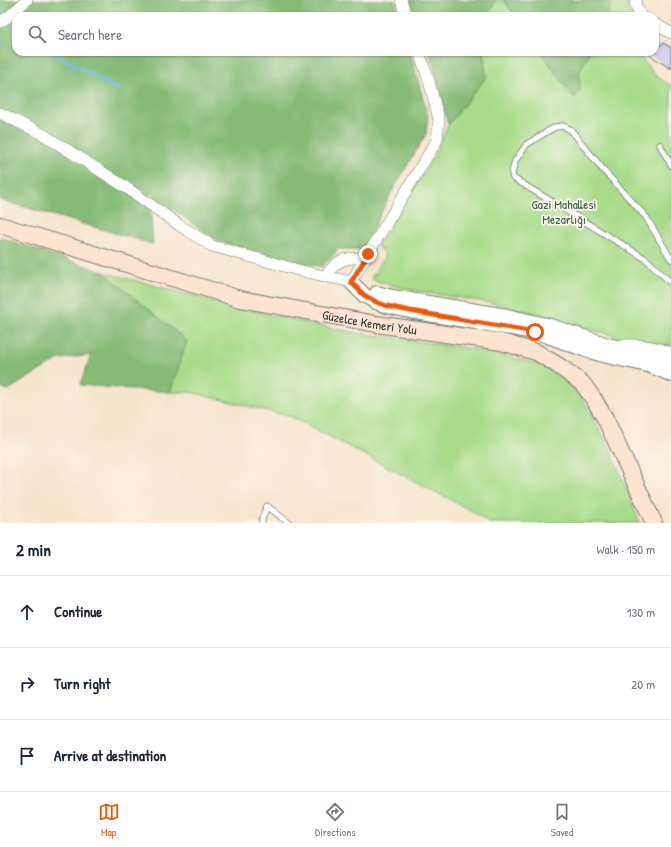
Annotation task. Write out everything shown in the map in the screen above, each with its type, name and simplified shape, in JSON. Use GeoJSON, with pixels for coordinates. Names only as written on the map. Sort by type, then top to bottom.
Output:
{"type":"FeatureCollection","features":[{"type":"Feature","properties":{"kind":"main road","name":"Güzelce Kemeri Yolu"},"geometry":{"type":"LineString","coordinates":[[0,225],[240,299],[376,324],[501,342],[536,352],[559,366],[582,384],[593,398],[605,418],[654,523]]}},
{"type":"Feature","properties":{"kind":"street"},"geometry":{"type":"LineString","coordinates":[[14,12],[27,0]]}},
{"type":"Feature","properties":{"kind":"street"},"geometry":{"type":"LineString","coordinates":[[401,0],[405,12]]}},
{"type":"Feature","properties":{"kind":"street"},"geometry":{"type":"LineString","coordinates":[[636,0],[635,4],[639,12]]}},
{"type":"Feature","properties":{"kind":"street"},"geometry":{"type":"LineString","coordinates":[[0,22],[12,13]]}},
{"type":"Feature","properties":{"kind":"street"},"geometry":{"type":"LineString","coordinates":[[659,26],[671,33]]}},
{"type":"Feature","properties":{"kind":"street"},"geometry":{"type":"LineString","coordinates":[[351,282],[437,140],[439,120],[430,81],[421,56]]}},
{"type":"Feature","properties":{"kind":"street"},"geometry":{"type":"LineString","coordinates":[[0,113],[44,135],[212,246],[295,269],[351,282],[392,297],[507,316],[547,325],[608,345],[671,361]]}},
{"type":"Feature","properties":{"kind":"street"},"geometry":{"type":"LineString","coordinates":[[326,276],[330,269],[338,262],[348,258],[365,259]]}},
{"type":"Feature","properties":{"kind":"street"},"geometry":{"type":"LineString","coordinates":[[351,282],[364,295],[387,306],[535,332],[600,354],[650,365],[671,375]]}},
{"type":"Feature","properties":{"kind":"street"},"geometry":{"type":"LineString","coordinates":[[608,345],[637,344],[671,353]]}},
{"type":"Feature","properties":{"kind":"lane"},"geometry":{"type":"LineString","coordinates":[[671,259],[646,217],[605,172],[571,130],[563,126],[555,127],[527,144],[515,161],[512,173],[513,178],[646,259],[671,283]]}},
{"type":"Feature","properties":{"kind":"lane"},"geometry":{"type":"LineString","coordinates":[[660,145],[671,165]]}},
{"type":"Feature","properties":{"kind":"lane"},"geometry":{"type":"LineString","coordinates":[[262,523],[267,506],[289,523]]}},
{"type":"Feature","properties":{"kind":"green space"},"geometry":{"type":"Polygon","coordinates":[[[0,0],[394,0],[398,12],[12,12],[12,56],[411,56],[428,116],[426,134],[391,193],[362,251],[357,249],[339,249],[322,267],[217,241],[149,192],[153,244],[0,200],[0,0]]]}},
{"type":"Feature","properties":{"kind":"green space"},"geometry":{"type":"Polygon","coordinates":[[[410,0],[496,0],[489,12],[414,12],[410,0]]]}},
{"type":"Feature","properties":{"kind":"green space"},"geometry":{"type":"Polygon","coordinates":[[[496,0],[504,0],[512,12],[489,12],[496,0]]]}},
{"type":"Feature","properties":{"kind":"green space"},"geometry":{"type":"Polygon","coordinates":[[[504,0],[602,0],[612,3],[608,12],[512,12],[504,0]]]}},
{"type":"Feature","properties":{"kind":"green space"},"geometry":{"type":"Polygon","coordinates":[[[602,0],[628,0],[628,6],[631,12],[608,12],[612,3],[602,0]]]}},
{"type":"Feature","properties":{"kind":"green space"},"geometry":{"type":"Polygon","coordinates":[[[430,56],[483,56],[486,77],[448,125],[430,56]]]}},
{"type":"Feature","properties":{"kind":"green space","name":"Gazi Mahallesi Mezarlığı"},"geometry":{"type":"Polygon","coordinates":[[[483,56],[544,56],[574,98],[580,90],[579,73],[587,56],[640,56],[655,75],[671,86],[671,346],[616,336],[502,305],[403,288],[371,279],[385,255],[377,246],[433,158],[448,125],[486,77],[483,56]]]}},
{"type":"Feature","properties":{"kind":"green space"},"geometry":{"type":"Polygon","coordinates":[[[544,56],[587,56],[579,73],[580,90],[574,98],[544,56]]]}},
{"type":"Feature","properties":{"kind":"green space"},"geometry":{"type":"Polygon","coordinates":[[[0,237],[103,272],[187,341],[170,392],[80,385],[91,355],[59,359],[8,390],[0,387],[0,237]]]}},
{"type":"Feature","properties":{"kind":"green space"},"geometry":{"type":"Polygon","coordinates":[[[103,272],[240,308],[346,331],[486,351],[545,366],[579,393],[610,448],[640,523],[489,523],[474,512],[292,417],[190,392],[170,392],[187,341],[103,272]]]}},
{"type":"Feature","properties":{"kind":"building"},"geometry":{"type":"Polygon","coordinates":[[[663,43],[671,48],[671,69],[651,56],[659,56],[659,45],[661,46],[663,43]]]}},
{"type":"Feature","properties":{"kind":"waterway"},"geometry":{"type":"LineString","coordinates":[[0,7],[3,10]]}},
{"type":"Feature","properties":{"kind":"waterway"},"geometry":{"type":"LineString","coordinates":[[58,56],[118,89]]}},
{"type":"Feature","properties":{"kind":"route"},"geometry":{"type":"LineString","coordinates":[[368,254],[351,282],[364,295],[376,302],[410,311],[535,332]]}}]}
